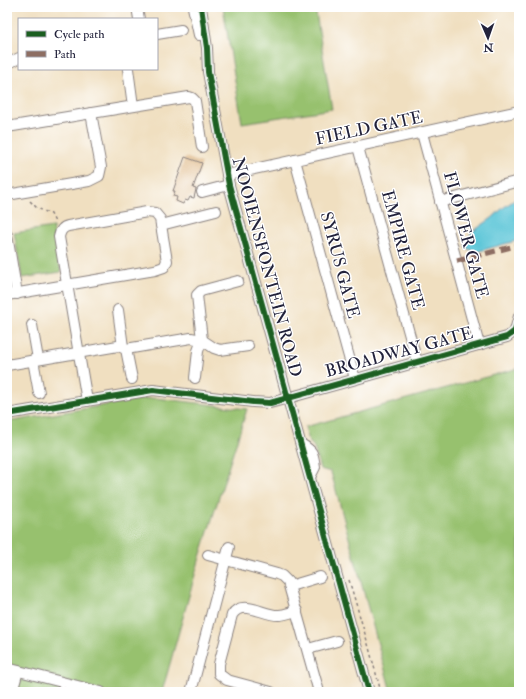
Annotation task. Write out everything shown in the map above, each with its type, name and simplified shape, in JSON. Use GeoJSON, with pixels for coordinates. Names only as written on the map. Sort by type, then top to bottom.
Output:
{"type":"FeatureCollection","features":[{"type":"Feature","properties":{"kind":"street"},"geometry":{"type":"LineString","coordinates":[[137,7],[139,18]]}},
{"type":"Feature","properties":{"kind":"street","name":"NOOIENSFONTEIN ROAD"},"geometry":{"type":"LineString","coordinates":[[193,7],[208,72],[228,180],[369,692]]}},
{"type":"Feature","properties":{"kind":"street","name":"NOOIENSFONTEIN ROAD"},"geometry":{"type":"LineString","coordinates":[[201,7],[207,48],[208,72]]}},
{"type":"Feature","properties":{"kind":"street"},"geometry":{"type":"LineString","coordinates":[[158,34],[181,30]]}},
{"type":"Feature","properties":{"kind":"street"},"geometry":{"type":"LineString","coordinates":[[7,56],[18,58]]}},
{"type":"Feature","properties":{"kind":"street"},"geometry":{"type":"LineString","coordinates":[[7,64],[18,58]]}},
{"type":"Feature","properties":{"kind":"street"},"geometry":{"type":"LineString","coordinates":[[128,70],[133,106]]}},
{"type":"Feature","properties":{"kind":"street"},"geometry":{"type":"LineString","coordinates":[[7,127],[188,97],[194,99],[202,147]]}},
{"type":"Feature","properties":{"kind":"street","name":"FIELD GATE"},"geometry":{"type":"LineString","coordinates":[[202,192],[228,180],[295,160],[519,112]]}},
{"type":"Feature","properties":{"kind":"street"},"geometry":{"type":"LineString","coordinates":[[7,195],[89,181],[99,176],[101,167],[91,113]]}},
{"type":"Feature","properties":{"kind":"street","name":"FLOWER GATE"},"geometry":{"type":"LineString","coordinates":[[422,133],[479,345]]}},
{"type":"Feature","properties":{"kind":"street","name":"EMPIRE GATE"},"geometry":{"type":"LineString","coordinates":[[358,147],[417,362]]}},
{"type":"Feature","properties":{"kind":"street","name":"SYRUS GATE"},"geometry":{"type":"LineString","coordinates":[[295,160],[355,379]]}},
{"type":"Feature","properties":{"kind":"street"},"geometry":{"type":"LineString","coordinates":[[440,202],[519,181]]}},
{"type":"Feature","properties":{"kind":"street"},"geometry":{"type":"LineString","coordinates":[[161,225],[216,211]]}},
{"type":"Feature","properties":{"kind":"street"},"geometry":{"type":"LineString","coordinates":[[7,235],[12,294],[67,285],[155,270],[164,267],[167,261],[159,216],[150,212],[68,226],[61,230],[59,237],[67,285],[79,352],[87,401]]}},
{"type":"Feature","properties":{"kind":"street"},"geometry":{"type":"LineString","coordinates":[[195,378],[198,351],[202,340],[202,330],[197,300],[198,294],[201,290],[238,281]]}},
{"type":"Feature","properties":{"kind":"street"},"geometry":{"type":"LineString","coordinates":[[118,310],[132,379]]}},
{"type":"Feature","properties":{"kind":"street","name":"BROADWAY GATE"},"geometry":{"type":"LineString","coordinates":[[7,414],[156,390],[260,403],[270,402],[507,337],[515,331],[519,316]]}},
{"type":"Feature","properties":{"kind":"street"},"geometry":{"type":"LineString","coordinates":[[32,326],[39,393]]}},
{"type":"Feature","properties":{"kind":"street"},"geometry":{"type":"LineString","coordinates":[[7,365],[118,346],[125,348],[191,338],[202,340],[220,350],[248,346]]}},
{"type":"Feature","properties":{"kind":"street"},"geometry":{"type":"LineString","coordinates":[[191,692],[229,547]]}},
{"type":"Feature","properties":{"kind":"street"},"geometry":{"type":"LineString","coordinates":[[208,555],[282,576],[288,582],[319,692]]}},
{"type":"Feature","properties":{"kind":"street"},"geometry":{"type":"LineString","coordinates":[[290,586],[320,577]]}},
{"type":"Feature","properties":{"kind":"street"},"geometry":{"type":"LineString","coordinates":[[271,692],[227,680],[219,674],[219,664],[232,615],[235,610],[242,607],[279,615],[297,611]]}},
{"type":"Feature","properties":{"kind":"street"},"geometry":{"type":"LineString","coordinates":[[308,650],[337,641]]}},
{"type":"Feature","properties":{"kind":"street"},"geometry":{"type":"LineString","coordinates":[[7,668],[101,692]]}},
{"type":"Feature","properties":{"kind":"street"},"geometry":{"type":"LineString","coordinates":[[12,692],[18,671]]}},
{"type":"Feature","properties":{"kind":"path"},"geometry":{"type":"LineString","coordinates":[[25,192],[26,196],[34,206],[51,214],[61,230]]}},
{"type":"Feature","properties":{"kind":"green space"},"geometry":{"type":"Polygon","coordinates":[[[223,7],[315,7],[332,109],[242,123],[223,7]]]}},
{"type":"Feature","properties":{"kind":"green space"},"geometry":{"type":"Polygon","coordinates":[[[53,227],[61,272],[22,278],[14,233],[53,227]]]}},
{"type":"Feature","properties":{"kind":"green space"},"geometry":{"type":"Polygon","coordinates":[[[519,368],[519,692],[391,692],[331,472],[320,469],[314,447],[309,441],[305,427],[519,368]]]}},
{"type":"Feature","properties":{"kind":"green space"},"geometry":{"type":"Polygon","coordinates":[[[156,398],[247,409],[200,557],[162,692],[7,692],[7,422],[141,399],[156,398]]]}},
{"type":"Feature","properties":{"kind":"water"},"geometry":{"type":"Polygon","coordinates":[[[519,197],[519,240],[476,252],[466,248],[465,244],[472,232],[519,197]]]}},
{"type":"Feature","properties":{"kind":"building"},"geometry":{"type":"Polygon","coordinates":[[[185,157],[202,163],[193,188],[196,189],[194,198],[190,197],[188,201],[185,200],[183,204],[176,201],[177,197],[173,196],[175,191],[173,191],[185,157]]]}},
{"type":"Feature","properties":{"kind":"marked path"},"geometry":{"type":"LineString","coordinates":[[457,261],[519,245]]}},
{"type":"Feature","properties":{"kind":"cycle path"},"geometry":{"type":"LineString","coordinates":[[201,7],[207,48],[208,72],[229,185],[369,692]]}},
{"type":"Feature","properties":{"kind":"cycle path"},"geometry":{"type":"LineString","coordinates":[[7,414],[153,390],[270,403],[507,337],[515,331],[519,316]]}}]}
